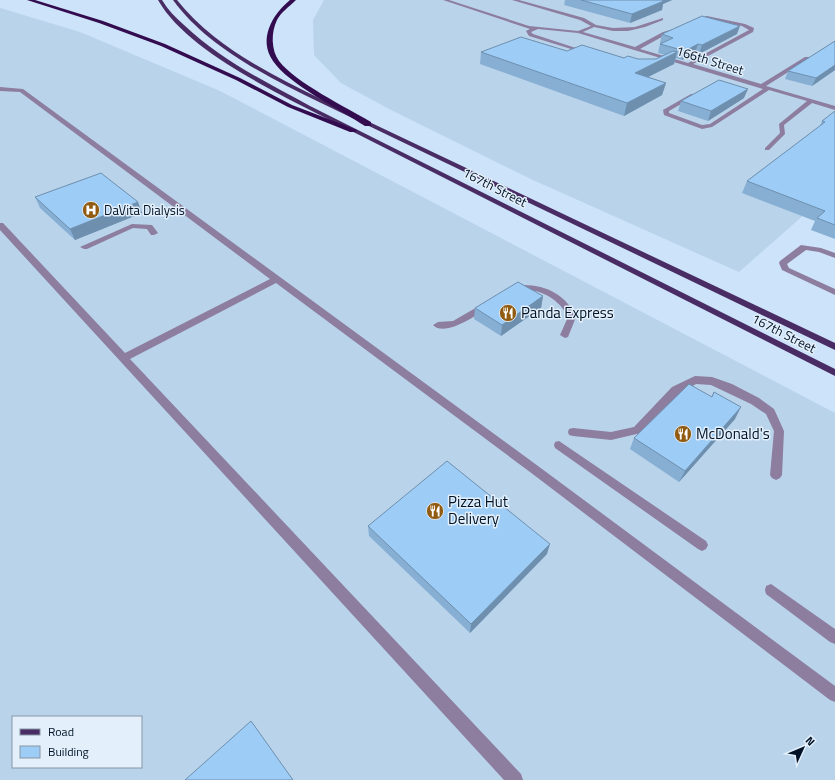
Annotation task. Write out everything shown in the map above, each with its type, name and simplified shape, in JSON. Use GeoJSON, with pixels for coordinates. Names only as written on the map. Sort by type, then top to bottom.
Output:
{"type":"FeatureCollection","features":[{"type":"Feature","properties":{"kind":"highway"},"geometry":{"type":"LineString","coordinates":[[30,0],[101,22],[163,45],[238,79],[290,106],[353,130]]}},
{"type":"Feature","properties":{"kind":"highway"},"geometry":{"type":"LineString","coordinates":[[293,0],[284,8],[272,23],[270,46],[278,63],[302,83],[368,124]]}},
{"type":"Feature","properties":{"kind":"main road","name":"167th Street"},"geometry":{"type":"LineString","coordinates":[[160,0],[163,6],[192,37],[254,78],[353,130],[835,373]]}},
{"type":"Feature","properties":{"kind":"main road","name":"167th Street"},"geometry":{"type":"LineString","coordinates":[[175,0],[206,33],[232,52],[268,74],[368,124],[835,347]]}},
{"type":"Feature","properties":{"kind":"street","name":"166th Street"},"geometry":{"type":"LineString","coordinates":[[445,0],[528,27],[578,32],[835,108]]}},
{"type":"Feature","properties":{"kind":"street"},"geometry":{"type":"LineString","coordinates":[[514,0],[582,19],[594,26],[621,31],[639,28],[661,19]]}},
{"type":"Feature","properties":{"kind":"street"},"geometry":{"type":"LineString","coordinates":[[636,49],[665,33],[707,17],[743,25],[752,29],[751,31],[688,65]]}},
{"type":"Feature","properties":{"kind":"street"},"geometry":{"type":"LineString","coordinates":[[578,32],[594,26]]}},
{"type":"Feature","properties":{"kind":"street"},"geometry":{"type":"LineString","coordinates":[[537,28],[528,31],[531,36],[590,53]]}},
{"type":"Feature","properties":{"kind":"street"},"geometry":{"type":"LineString","coordinates":[[699,92],[666,110],[666,114],[702,127],[712,125],[807,58]]}},
{"type":"Feature","properties":{"kind":"street"},"geometry":{"type":"LineString","coordinates":[[664,62],[670,59]]}},
{"type":"Feature","properties":{"kind":"street"},"geometry":{"type":"LineString","coordinates":[[717,82],[728,76]]}},
{"type":"Feature","properties":{"kind":"street"},"geometry":{"type":"LineString","coordinates":[[0,89],[21,90],[534,469],[835,695]]}},
{"type":"Feature","properties":{"kind":"street"},"geometry":{"type":"LineString","coordinates":[[767,149],[782,134],[781,125],[811,101]]}},
{"type":"Feature","properties":{"kind":"street"},"geometry":{"type":"LineString","coordinates":[[0,225],[515,780]]}},
{"type":"Feature","properties":{"kind":"street"},"geometry":{"type":"LineString","coordinates":[[84,247],[132,226],[149,227],[154,233]]}},
{"type":"Feature","properties":{"kind":"street"},"geometry":{"type":"LineString","coordinates":[[835,256],[822,250],[804,247],[783,263],[786,270],[835,292]]}},
{"type":"Feature","properties":{"kind":"street"},"geometry":{"type":"LineString","coordinates":[[123,358],[276,279]]}},
{"type":"Feature","properties":{"kind":"street"},"geometry":{"type":"LineString","coordinates":[[507,291],[519,287],[532,286],[558,299],[567,306],[572,317],[565,335]]}},
{"type":"Feature","properties":{"kind":"street"},"geometry":{"type":"LineString","coordinates":[[438,325],[455,324],[494,300]]}},
{"type":"Feature","properties":{"kind":"street"},"geometry":{"type":"LineString","coordinates":[[573,432],[611,436],[637,430],[676,390],[695,380],[712,381],[728,386],[755,401],[770,412],[779,431],[776,475]]}},
{"type":"Feature","properties":{"kind":"street"},"geometry":{"type":"LineString","coordinates":[[559,445],[702,545]]}},
{"type":"Feature","properties":{"kind":"street"},"geometry":{"type":"LineString","coordinates":[[770,590],[835,637]]}},
{"type":"Feature","properties":{"kind":"shaded area"},"geometry":{"type":"Polygon","coordinates":[[[324,0],[835,0],[835,202],[823,198],[739,272],[533,180],[393,111],[341,83],[314,55],[313,20],[324,0]]]}},
{"type":"Feature","properties":{"kind":"shaded area"},"geometry":{"type":"Polygon","coordinates":[[[0,8],[80,32],[220,91],[835,413],[835,780],[0,780],[0,8]]]}},
{"type":"Feature","properties":{"kind":"building"},"geometry":{"type":"Polygon","coordinates":[[[581,0],[662,0],[664,1],[632,14],[581,0]]]}},
{"type":"Feature","properties":{"kind":"building"},"geometry":{"type":"Polygon","coordinates":[[[702,16],[740,26],[702,45],[698,44],[685,51],[660,44],[673,38],[662,34],[702,16]]]}},
{"type":"Feature","properties":{"kind":"building"},"geometry":{"type":"Polygon","coordinates":[[[521,37],[567,51],[582,45],[624,58],[628,56],[638,59],[656,59],[673,51],[677,52],[635,73],[666,83],[627,103],[481,52],[521,37]]]}},
{"type":"Feature","properties":{"kind":"building"},"geometry":{"type":"Polygon","coordinates":[[[835,41],[835,65],[816,78],[788,71],[835,41]]]}},
{"type":"Feature","properties":{"kind":"building"},"geometry":{"type":"Polygon","coordinates":[[[719,80],[748,89],[711,111],[681,101],[719,80]]]}},
{"type":"Feature","properties":{"kind":"building"},"geometry":{"type":"Polygon","coordinates":[[[835,111],[835,225],[817,218],[825,211],[747,181],[825,122],[822,121],[835,111]]]}},
{"type":"Feature","properties":{"kind":"building","name":"DaVita Dialysis"},"geometry":{"type":"Polygon","coordinates":[[[101,173],[138,202],[70,229],[35,197],[101,173]]]}},
{"type":"Feature","properties":{"kind":"building"},"geometry":{"type":"Polygon","coordinates":[[[518,282],[543,296],[502,325],[475,308],[518,282]]]}},
{"type":"Feature","properties":{"kind":"building","name":"McDonald's"},"geometry":{"type":"Polygon","coordinates":[[[689,384],[712,397],[714,392],[741,407],[685,471],[634,438],[689,384]]]}},
{"type":"Feature","properties":{"kind":"building"},"geometry":{"type":"Polygon","coordinates":[[[447,461],[550,544],[471,624],[368,526],[447,461]]]}},
{"type":"Feature","properties":{"kind":"building"},"geometry":{"type":"Polygon","coordinates":[[[251,721],[293,780],[185,780],[251,721]]]}},
{"type":"Feature","properties":{"kind":"place","name":"DaVita Dialysis"},"geometry":{"type":"Point","coordinates":[91,210]}},
{"type":"Feature","properties":{"kind":"place","name":"Panda Express"},"geometry":{"type":"Point","coordinates":[508,313]}},
{"type":"Feature","properties":{"kind":"place","name":"McDonald's"},"geometry":{"type":"Point","coordinates":[683,434]}},
{"type":"Feature","properties":{"kind":"place","name":"Pizza Hut Delivery"},"geometry":{"type":"Point","coordinates":[435,511]}}]}
